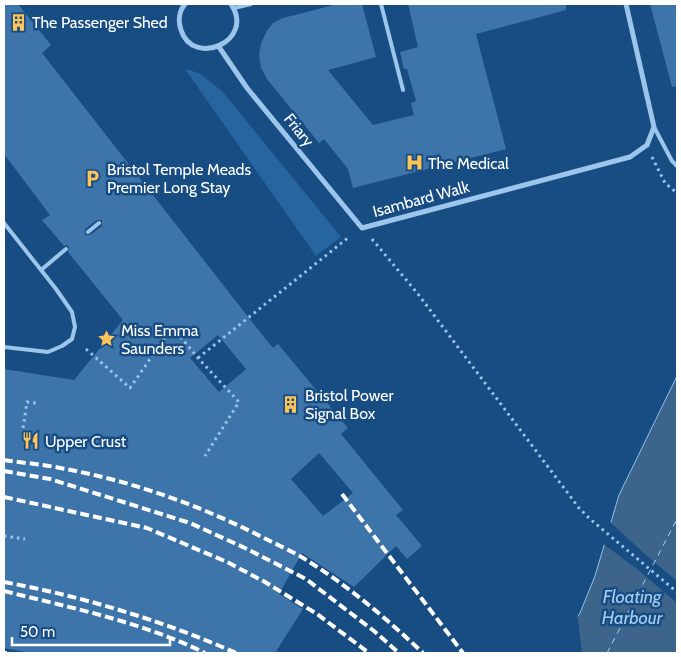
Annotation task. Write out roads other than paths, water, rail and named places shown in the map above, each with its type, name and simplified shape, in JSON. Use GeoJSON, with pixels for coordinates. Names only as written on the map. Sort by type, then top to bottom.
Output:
{"type":"FeatureCollection","features":[{"type":"Feature","properties":{"kind":"street"},"geometry":{"type":"LineString","coordinates":[[626,4],[654,127]]}},
{"type":"Feature","properties":{"kind":"street"},"geometry":{"type":"LineString","coordinates":[[183,5],[180,24],[182,33],[188,41],[201,48],[211,49],[219,47],[227,41],[235,30],[236,20],[232,6]]}},
{"type":"Feature","properties":{"kind":"street","name":"Friary"},"geometry":{"type":"LineString","coordinates":[[219,47],[247,88],[362,228]]}},
{"type":"Feature","properties":{"kind":"street","name":"Isambard Walk"},"geometry":{"type":"LineString","coordinates":[[362,228],[630,157],[647,145],[654,127]]}},
{"type":"Feature","properties":{"kind":"lane"},"geometry":{"type":"LineString","coordinates":[[232,6],[251,4]]}},
{"type":"Feature","properties":{"kind":"lane"},"geometry":{"type":"LineString","coordinates":[[380,4],[403,90]]}},
{"type":"Feature","properties":{"kind":"lane"},"geometry":{"type":"LineString","coordinates":[[654,127],[672,161],[677,166]]}},
{"type":"Feature","properties":{"kind":"lane"},"geometry":{"type":"LineString","coordinates":[[4,223],[42,270],[72,312],[75,327],[72,339],[48,352],[4,347]]}},
{"type":"Feature","properties":{"kind":"lane"},"geometry":{"type":"LineString","coordinates":[[88,232],[99,223]]}},
{"type":"Feature","properties":{"kind":"lane"},"geometry":{"type":"LineString","coordinates":[[42,270],[66,249]]}},
{"type":"Feature","properties":{"kind":"water","name":"Floating Harbour"},"geometry":{"type":"Polygon","coordinates":[[[677,376],[677,653],[550,653],[580,613],[595,576],[619,495],[677,376]]]}},
{"type":"Feature","properties":{"kind":"railway"},"geometry":{"type":"LineString","coordinates":[[4,460],[87,473],[114,480],[167,496],[218,516],[295,554],[341,583],[423,653]]}},
{"type":"Feature","properties":{"kind":"railway"},"geometry":{"type":"LineString","coordinates":[[4,471],[50,479],[190,523],[245,548],[306,579],[374,631],[399,653]]}},
{"type":"Feature","properties":{"kind":"railway"},"geometry":{"type":"LineString","coordinates":[[342,494],[463,653]]}},
{"type":"Feature","properties":{"kind":"railway"},"geometry":{"type":"LineString","coordinates":[[4,497],[147,528],[227,562],[265,582],[317,614],[369,653]]}},
{"type":"Feature","properties":{"kind":"railway"},"geometry":{"type":"LineString","coordinates":[[4,582],[92,602],[122,611],[180,630],[236,653]]}},
{"type":"Feature","properties":{"kind":"railway"},"geometry":{"type":"LineString","coordinates":[[4,591],[132,624],[205,653]]}},
{"type":"Feature","properties":{"kind":"place","name":"The Passenger Shed"},"geometry":{"type":"Point","coordinates":[18,22]}},
{"type":"Feature","properties":{"kind":"place","name":"The Medical"},"geometry":{"type":"Point","coordinates":[414,163]}},
{"type":"Feature","properties":{"kind":"place","name":"Bristol Temple Meads Premier Long Stay"},"geometry":{"type":"Point","coordinates":[93,178]}},
{"type":"Feature","properties":{"kind":"place","name":"Miss Emma Saunders"},"geometry":{"type":"Point","coordinates":[107,339]}},
{"type":"Feature","properties":{"kind":"place","name":"Bristol Power Signal Box"},"geometry":{"type":"Point","coordinates":[291,404]}},
{"type":"Feature","properties":{"kind":"place","name":"Upper Crust"},"geometry":{"type":"Point","coordinates":[31,441]}}]}
